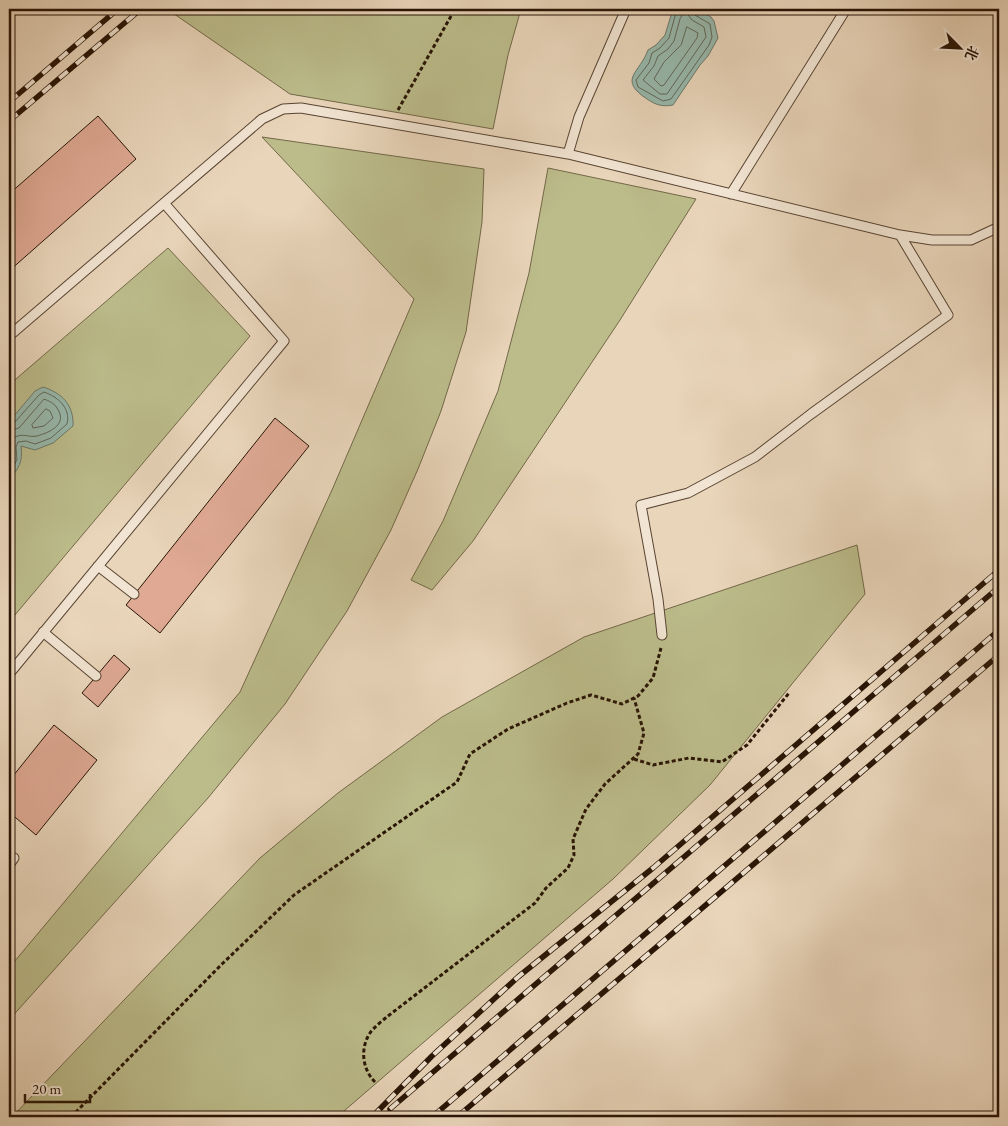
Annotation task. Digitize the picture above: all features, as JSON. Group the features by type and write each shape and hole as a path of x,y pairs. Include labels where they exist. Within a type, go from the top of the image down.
{"lane":[{"path":"568,154 579,118 626,9"},
{"path":"731,194 846,9"},
{"path":"9,336 262,120 283,109 301,108 568,154 900,235 932,240 971,240 999,227"},
{"path":"9,674 284,341 164,203"},
{"path":"662,635 658,599 641,505 688,493 755,457 948,315 900,235"},
{"path":"98,566 134,594"},
{"path":"43,632 96,676"}],"path":[{"path":"390,123 455,9"},
{"path":"71,1117 222,964 294,895 457,782 470,754 508,729 566,703 591,695 622,704 638,696 653,678 660,657 662,635"},
{"path":"633,759 653,765 689,758 722,762 747,745 788,693"},
{"path":"375,1082 364,1066 364,1047 370,1032 534,903 546,888 568,868 574,855 573,839 586,809 605,784 638,754 644,733 634,698"}],"green space":[{"path":"167,9 521,9 508,55 493,129 290,94"},
{"path":"262,137 484,169 482,222 466,332 441,411 418,469 391,530 347,611 285,704 208,798 9,1020 9,968 240,692 332,490 414,299"},
{"path":"548,168 696,199 620,320 473,541 432,590 411,580 443,521 498,391 529,273"},
{"path":"168,248 250,336 9,622 9,385"},
{"path":"857,545 865,594 710,785 613,879 337,1117 12,1117 260,858 338,793 442,717 584,637"}],"water":[{"path":"673,9 697,9 711,17 714,21 718,38 708,56 673,105 662,106 650,101 638,92 633,86 632,81 648,50 656,45 665,35"},
{"path":"43,387 61,396 66,401 73,419 73,426 53,443 35,450 21,446 20,464 9,480 9,422 35,391"}],"building":[{"path":"98,116 136,159 9,271 9,194"},
{"path":"275,418 309,446 160,633 126,605"},
{"path":"114,655 130,669 98,707 82,693"},
{"path":"54,725 97,760 36,835 9,812 9,781"}],"railway":[{"path":"9,102 118,9"},
{"path":"9,121 141,9"},
{"path":"372,1117 432,1056 518,977 653,868 999,570"},
{"path":"390,1109 999,587"},
{"path":"432,1117 999,630"},
{"path":"457,1117 999,655"}]}
